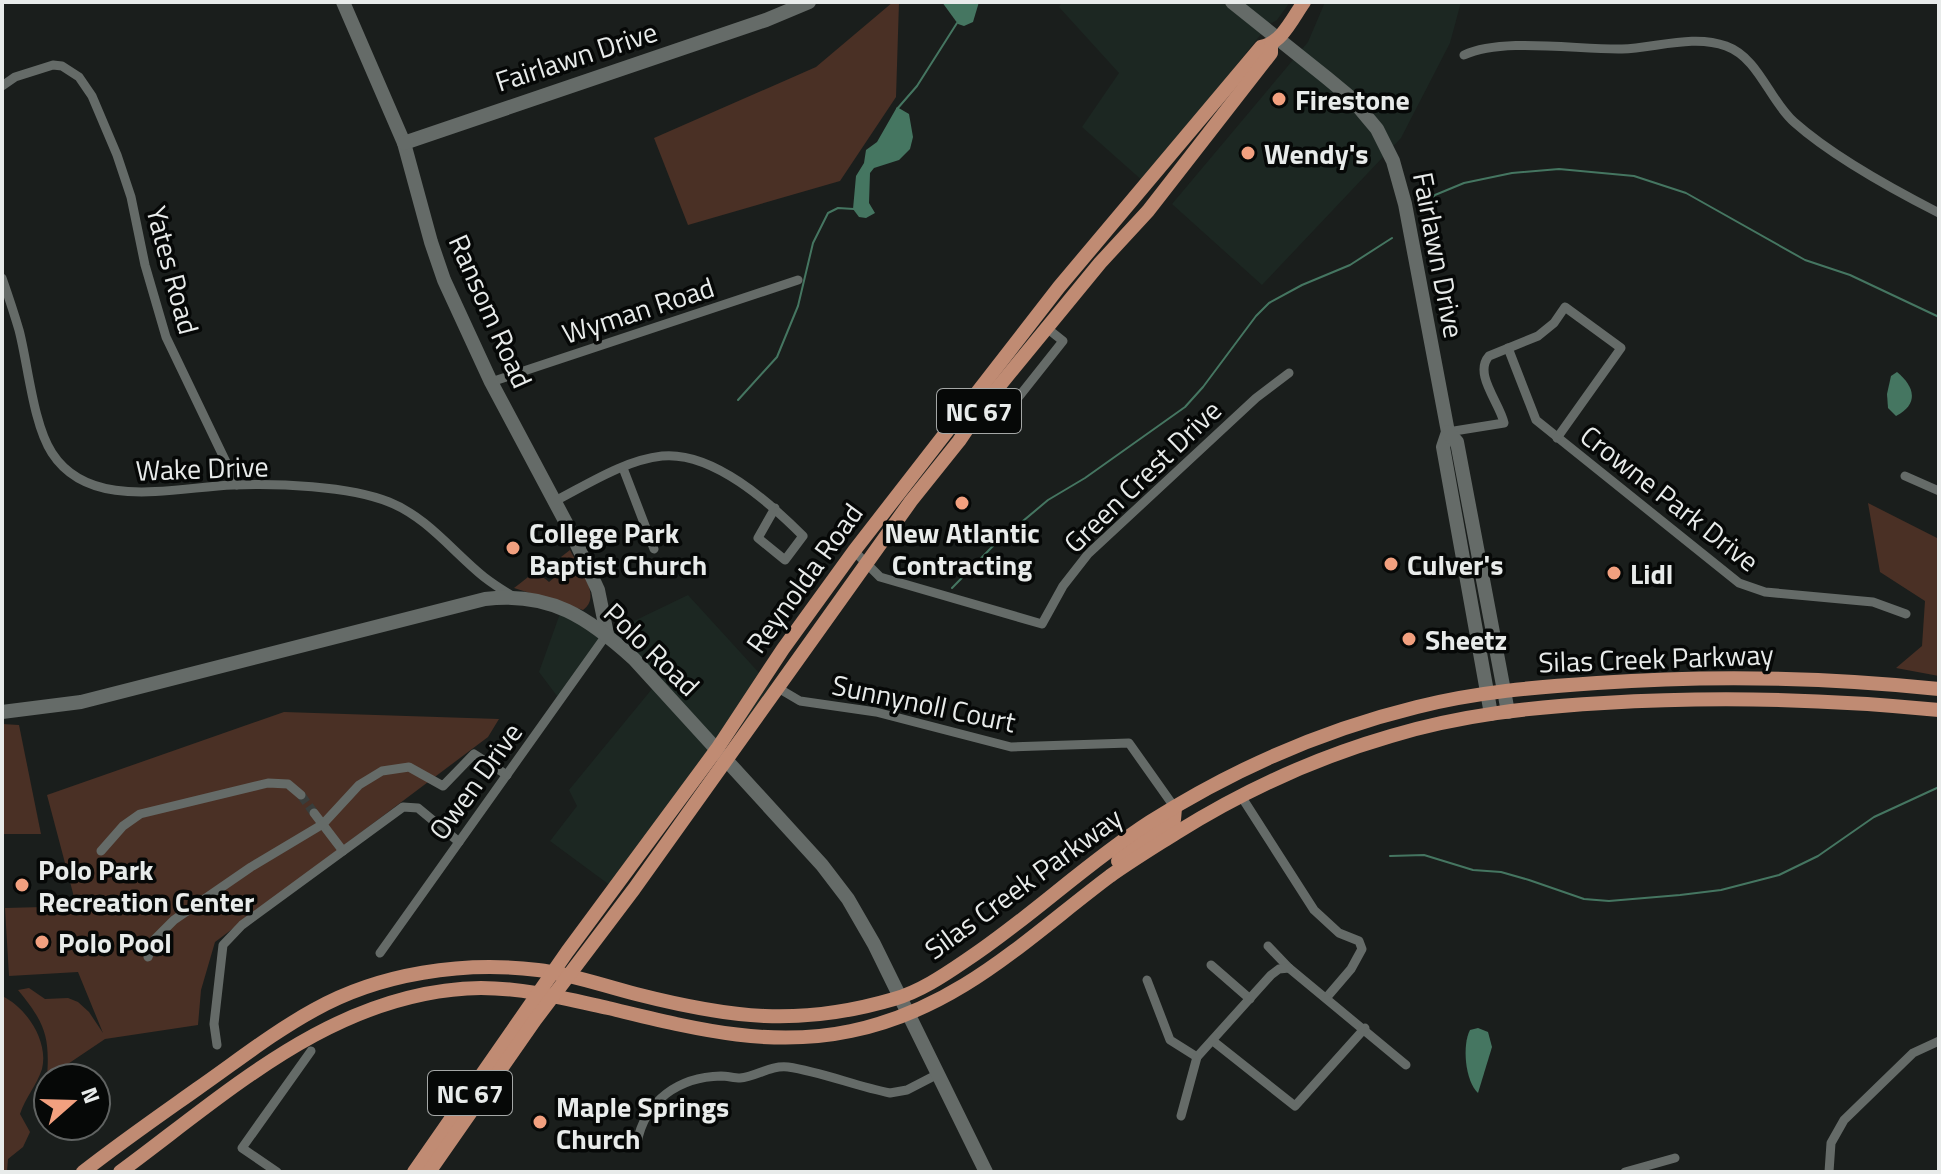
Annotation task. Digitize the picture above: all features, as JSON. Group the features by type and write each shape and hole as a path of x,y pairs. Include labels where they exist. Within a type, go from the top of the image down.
{"main road":[{"name":"Ransom Road","path":"343,2 404,143 444,280 491,382 555,501 598,590 607,634"},
{"name":"Fairlawn Drive","path":"404,143 781,15 809,2"},
{"name":"Fairlawn Drive","path":"1232,2 1275,42 1351,98 1377,129 1393,161 1405,204 1448,432 1443,447 1491,714"},
{"name":"Reynolda Road","path":"429,1172 530,1017 567,952 721,754 778,688 864,564 982,407 1100,263 1148,211 1271,53 1275,42 1304,2"},
{"name":"Reynolda Road","path":"414,1172 530,1017 583,957 634,889 721,754 783,649 854,551 1059,287 1261,47 1275,42"},
{"name":"Fairlawn Drive","path":"1448,432 1457,442 1508,712"},
{"name":"Polo Road","path":"2,712 81,702 485,599 514,597 542,601 580,616 607,634 634,659 827,870 848,899 889,972 986,1172"},
{"name":"Silas Creek Parkway","path":"83,1172 278,1031 318,1007 359,989 402,977 447,969 539,970 683,1006 737,1016 794,1018 847,1011 900,997 947,973 992,943 1114,849 1175,808 1249,768 1324,735 1420,706 1505,690 1723,678 1812,680 1939,689"},
{"path":"1908,707 1910,686"},
{"name":"Silas Creek Parkway","path":"120,1172 195,1114 315,1032 390,1001 428,993 483,988 546,995 729,1035 789,1039 851,1031 907,1013 968,985 1124,867 1241,796 1289,772 1358,746 1458,719 1604,703 1707,699 1762,699 1939,710"},
{"path":"1076,904 1101,875 1174,820 1175,808"}],"street":[{"path":"1464,55 1476,49 1499,47 1625,49 1699,42 1727,46 1753,66 1790,119 1809,135 1939,213"},
{"name":"Yates Road","path":"2,86 15,77 53,65 79,77 92,96 131,197 145,265 166,337 237,485"},
{"name":"Wake Drive","path":"2,278 19,329 36,410 51,452 68,470 93,485 120,493 237,485 304,487 361,494 391,502 418,519 485,578 514,597"},
{"name":"Wyman Road","path":"491,382 798,280"},
{"path":"1448,432 1504,423 1483,368 1489,356 1546,330 1565,307 1621,348 1557,438"},
{"path":"1006,413 1063,341 1048,329"},
{"name":"Crowne Park Drive","path":"1508,348 1533,414 1557,438 1745,587 1765,592 1862,600 1887,605 1906,614"},
{"name":"Green Crest Drive","path":"864,564 880,577 1042,624 1063,586 1088,554 1256,398 1289,373"},
{"path":"555,501 623,468 663,456 684,457 733,479 775,508 803,536 785,560 758,538 775,508"},
{"path":"623,468 654,549"},
{"path":"1905,476 1939,491"},
{"path":"854,551 864,564"},
{"name":"Owen Drive","path":"380,953 607,634"},
{"name":"Sunnynoll Court","path":"778,688 800,701 876,712 1011,747 1129,743 1175,808"},
{"path":"148,957 155,939 174,920 251,867 323,824 359,785 382,771 409,767 443,786 474,754 507,775"},
{"path":"101,851 123,826 140,814 268,783 288,784 301,795"},
{"path":"1241,796 1314,910 1339,933 1359,941 1362,949 1351,969 1327,997"},
{"path":"217,1045 214,1024 223,945 242,925 403,807 418,808 459,842"},
{"path":"314,813 343,851"},
{"path":"1268,946 1289,968 1406,1065"},
{"path":"1211,965 1250,999"},
{"path":"1181,1116 1197,1057 1271,975 1279,969 1289,968"},
{"path":"1147,980 1170,1040 1197,1057"},
{"path":"1213,1041 1295,1106 1365,1028"},
{"path":"1829,1172 1831,1143 1844,1120 1913,1053 1939,1041"},
{"path":"277,1172 242,1148 311,1051"},
{"path":"637,1143 640,1128 650,1108 673,1090 703,1079 718,1076 741,1078 785,1067 890,1093 907,1090 938,1074"},
{"path":"1625,1172 1675,1158"}],"shaded area":[{"path":"893,2 899,2 896,97 840,181 688,225 654,138 816,67"},
{"path":"942,2 979,2 973,22 964,26 958,24"},
{"path":"1062,2 1226,2 1265,29 1144,182 1082,127 1119,73 1059,7"},
{"path":"1241,2 1290,2 1272,23 1265,22"},
{"path":"1325,2 1461,2 1450,43 1401,138 1262,285 1172,204 1308,42"},
{"path":"897,107 909,114 913,137 910,149 899,160 874,168 870,173 869,203 875,213 866,218 859,217 853,209 856,176 864,163 866,150 877,142"},
{"path":"1897,372 1908,384 1912,395 1908,406 1896,416 1888,408 1887,394 1891,376"},
{"path":"1868,503 1939,539 1939,676 1896,668 1922,646 1925,601 1880,572"},
{"path":"570,550 590,590 589,604 583,610 514,588 535,575 549,582 568,566 561,557"},
{"path":"688,595 771,686 758,709 717,749 615,889 550,841 577,806 569,790 656,684 607,635 560,700 539,672 562,608 607,634"},
{"path":"284,712 499,719 488,737 215,942 201,990 198,1025 105,1039 71,1062 48,1062 46,1040 40,1021 18,990 29,988 45,999 68,998 78,1002 103,1033 78,972 9,976 5,908 43,907 43,897 74,897 47,795"},
{"path":"2,724 19,725 41,834 2,834"},
{"path":"2,996 19,1008 34,1026 43,1058 43,1062 32,1062 32,1089 20,1114 30,1132 23,1147 8,1159 7,1172 2,1172"},
{"path":"1478,1028 1488,1032 1492,1047 1478,1093 1470,1080 1466,1053 1470,1030"}],"waterway":[{"path":"897,109 917,86 957,23"},
{"path":"1421,208 1435,195 1464,183 1512,173 1559,169 1634,176 1686,193 1805,260 1850,275 1939,317"},
{"path":"738,400 777,357 798,306 813,243 828,213 838,208 854,209"},
{"path":"952,588 992,547 1048,500 1085,478 1185,407 1269,303 1350,265 1392,238"},
{"path":"1390,856 1424,855 1473,870 1501,872 1584,899 1609,901 1721,890 1779,875 1818,856 1874,817 1939,787"}],"tunnel":[{"path":"301,795 314,813"}],"place":[{"name":"Firestone","path":"1279,99"},
{"name":"Wendy's","path":"1248,153"},
{"name":"New Atlantic Contracting","path":"962,503"},
{"name":"College Park Baptist Church","path":"513,548"},
{"name":"Culver's","path":"1391,564"},
{"name":"Lidl","path":"1614,573"},
{"name":"Sheetz","path":"1409,639"},
{"name":"Polo Park Recreation Center","path":"22,885"},
{"name":"Polo Pool","path":"42,942"},
{"name":"Maple Springs Church","path":"540,1122"}]}
